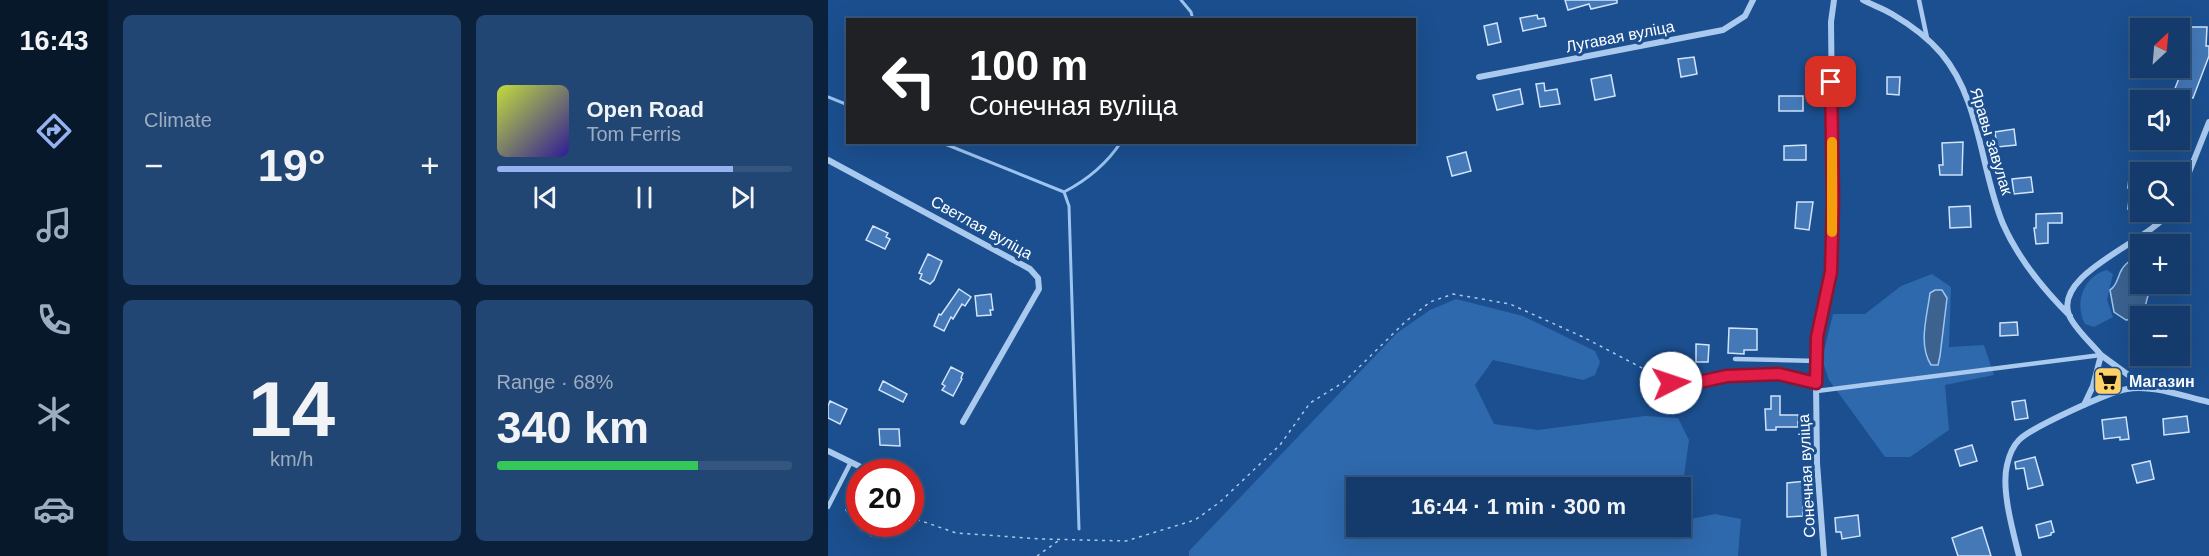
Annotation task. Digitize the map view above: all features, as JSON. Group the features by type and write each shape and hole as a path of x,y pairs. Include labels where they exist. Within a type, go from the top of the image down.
{"street":[{"name":"Лугавая вуліца","path":"1479,77 1723,30 1744,16 1753,0"},
{"name":"Сонечная вуліца","path":"1824,556 1817,463 1816,361 1817,337 1831,272 1833,200 1831,22 1834,0"},
{"name":"Яравы завулак","path":"1863,0 1892,14 1927,38 1942,54 1962,86 2004,225 2033,273 2101,355 2147,388"},
{"path":"2190,170 2209,122"},
{"name":"Светлая вуліца","path":"828,160 1030,269 1038,278 1039,289 963,422"},
{"path":"2070,316 2068,307 2071,293 2086,273 2148,233 2159,222"},
{"path":"2084,405 2094,386 2101,355"},
{"path":"2019,556 2009,513 2006,467 2012,448 2020,439 2084,405 2127,389 2147,388 2209,402"},
{"path":"828,451 846,460"}],"lane":[{"path":"1919,0 1927,38"},
{"path":"1671,383 1704,381 1727,376 1779,374 1816,387 2101,355"},
{"path":"1735,359 1816,361"},
{"path":"828,507 846,470"}],"path":[{"path":"924,522 956,533 1060,540 1126,541 1195,520 1220,502 1280,445 1310,404 1344,382 1405,322 1430,302 1453,294 1510,304 1583,337 1671,383"},
{"path":"1037,556 1060,540"}],"shaded area":[{"path":"2130,260 2130,294 2148,294 2145,306 2130,306 2130,320 2126,320 2114,312 2110,290"},
{"path":"2107,270 2113,274 2107,300 2113,317 2094,327 2085,324 2080,308 2081,300 2092,278"},
{"path":"1932,274 1951,287 1949,347 1984,345 1994,375 1945,385 1949,430 1910,457 1885,457 1829,380 1822,359 1833,314 1865,314 1901,286"},
{"path":"1942,290 1947,298 1938,365 1931,365 1924,339 1930,293"},
{"path":"1456,299 1523,316 1595,351 1600,362 1595,375 1583,380 1493,360 1475,385 1494,424 1538,430 1645,416 1678,418 1689,440 1684,477 1346,477 1346,537 1691,537 1691,519 1715,514 1741,519 1738,556 1189,556 1189,551 1397,333 1430,310"}],"building":[{"path":"1565,0 1617,0 1617,3 1591,9 1589,4 1568,10"},
{"path":"1537,15 1538,19 1544,18 1546,26 1523,31 1520,18"},
{"path":"1497,23 1501,42 1488,45 1484,26"},
{"path":"2190,27 2207,27 2206,46 2209,46 2209,56 2193,98 2190,97 2190,90 2174,90 2179,78 2190,78"},
{"path":"1694,57 1697,74 1681,77 1678,59"},
{"path":"1611,75 1615,96 1595,100 1591,79"},
{"path":"1887,77 1900,77 1899,95 1887,94"},
{"path":"1544,83 1545,91 1557,89 1560,104 1540,107 1536,84"},
{"path":"1520,89 1523,104 1497,110 1493,95"},
{"path":"1779,96 1803,96 1803,111 1779,111"},
{"path":"2014,129 2016,145 1997,147 1995,132"},
{"path":"1963,142 1962,175 1940,175 1939,165 1943,165 1942,143"},
{"path":"1806,145 1806,160 1784,160 1784,146"},
{"path":"1466,152 1471,171 1452,176 1447,157"},
{"path":"2031,177 2033,192 2014,194 2012,179"},
{"path":"1797,202 1813,202 1809,230 1795,228"},
{"path":"1970,206 1971,227 1950,228 1949,207"},
{"path":"2062,213 2062,223 2048,223 2048,243 2036,244 2034,228 2036,228 2036,214"},
{"path":"873,226 888,233 886,237 890,239 885,249 866,240"},
{"path":"928,254 942,261 930,284 920,279 922,274 919,273"},
{"path":"959,289 971,297 965,306 962,304 953,319 951,317 944,331 934,326 939,314 941,315"},
{"path":"991,294 993,310 990,310 991,315 977,316 975,296"},
{"path":"2017,322 2018,335 2000,336 2000,323"},
{"path":"1729,328 1757,329 1757,350 1744,350 1744,354 1728,353"},
{"path":"1696,344 1709,345 1708,362 1696,362"},
{"path":"951,367 963,373 953,396 942,390 945,386 942,384"},
{"path":"883,381 907,394 903,402 879,390"},
{"path":"1771,396 1780,396 1780,415 1798,415 1798,427 1776,427 1776,430 1766,430 1765,409 1771,409"},
{"path":"2025,400 2028,418 2015,420 2012,402"},
{"path":"830,401 847,409 840,424 828,418"},
{"path":"2187,416 2189,432 2164,435 2163,419"},
{"path":"2126,417 2129,439 2120,440 2120,437 2104,439 2102,420"},
{"path":"879,429 899,429 900,446 880,445"},
{"path":"1972,445 1977,461 1960,466 1955,450"},
{"path":"2035,457 2043,485 2028,489 2024,468 2016,469 2015,462"},
{"path":"2150,461 2154,479 2137,483 2132,465"},
{"path":"1806,481 1806,506 1803,506 1803,516 1787,517 1787,483"},
{"path":"1858,515 1860,536 1842,539 1841,532 1836,532 1835,518"},
{"path":"2051,521 2054,532 2039,538 2036,525"},
{"path":"1982,527 1991,556 1958,556 1952,538"}],"waterway":[{"path":"1181,0 1191,12 1192,18"},
{"path":"828,97 846,104"},
{"path":"945,144 1064,192 1096,171 1120,144"},
{"path":"1064,192 1069,206 1079,529"}],"slow traffic":[{"path":"1832,142 1832,232"}],"place":[{"name":"Магазин","path":"2108,381"}],"route":[{"path":"1671,383 1704,381 1727,376 1779,374 1816,383 1817,337 1831,272 1833,200 1831,82"}]}
